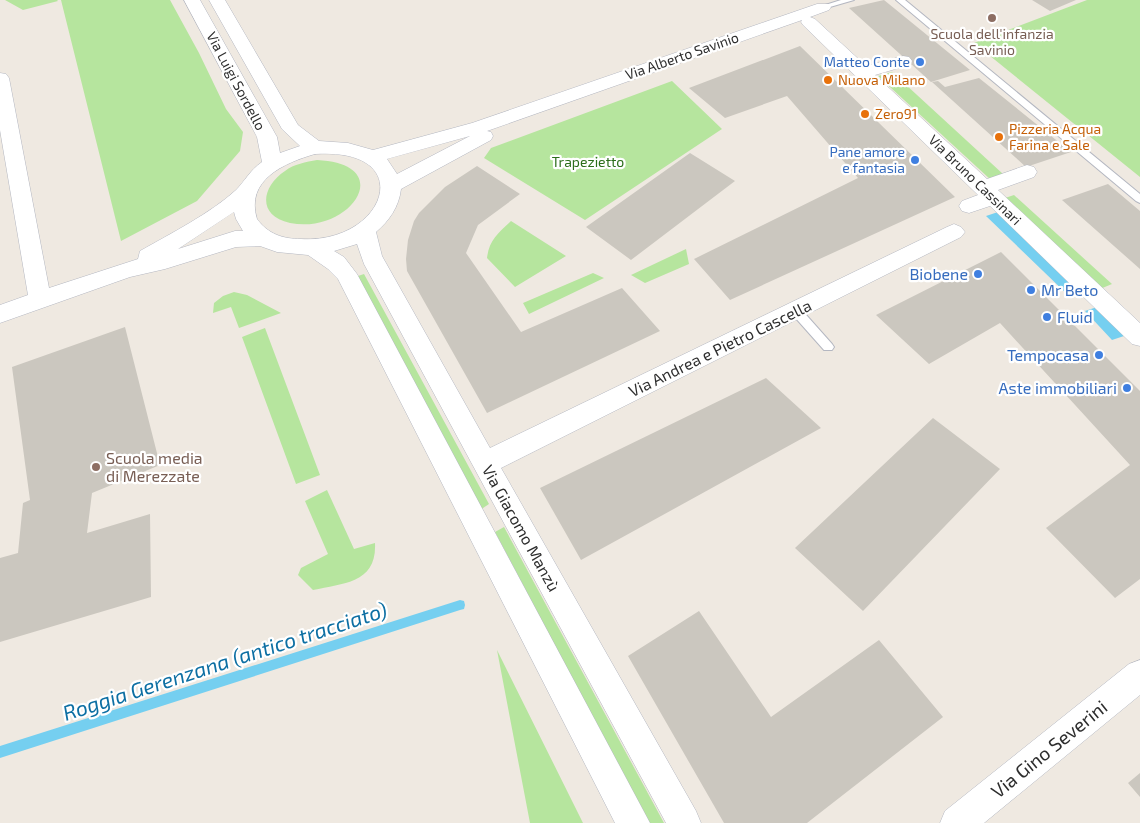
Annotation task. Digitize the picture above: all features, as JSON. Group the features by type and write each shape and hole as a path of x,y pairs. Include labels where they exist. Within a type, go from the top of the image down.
{"street":[{"name":"Via Luigi Sordello","path":"192,0 267,137 272,164"},
{"name":"Via Luigi Sordello","path":"217,0 291,129 315,148"},
{"name":"Via Alberto Savinio","path":"371,157 479,127 826,3"},
{"name":"Via Bruno Cassinari","path":"811,32 863,73 1140,337"},
{"path":"863,73 903,61"},
{"path":"0,78 4,127 40,300"},
{"name":"Via Alberto Savinio","path":"391,186 541,105"},
{"path":"0,314 126,270 165,262 235,239 263,238 285,246 311,248 330,244 365,230 386,209 391,186 386,169 371,157 357,151 340,148 315,148 292,154 272,164 252,182 246,193 244,213 247,222 263,238"},
{"path":"969,206 988,192 1027,172"},
{"path":"126,270 200,226 246,193"},
{"name":"Via Giacomo Manzù","path":"365,230 371,256 684,823"},
{"name":"Via Andrea e Pietro Cascella","path":"485,463 954,232"},
{"path":"311,248 336,263 346,274 634,823"},
{"name":"Via Gino Severini","path":"957,823 1140,675"}],"lane":[{"path":"826,3 850,0"},
{"path":"900,0 1140,199"},
{"path":"796,311 828,347"}],"green space":[{"path":"5,0 57,0 58,1 23,10"},
{"path":"61,0 170,0 199,53 226,109 243,132 240,151 197,201 121,241"},
{"path":"1087,0 1140,0 1140,177 974,43"},
{"path":"892,72 1003,174 991,180 878,76"},
{"name":"Trapezietto","path":"672,81 722,129 585,220 484,158 491,148"},
{"path":"317,160 342,164 356,173 360,185 357,198 347,209 331,219 312,224 290,223 272,214 266,200 271,185 285,171 292,167"},
{"path":"1014,195 1112,284 1100,289 1002,199"},
{"path":"511,221 566,256 515,287 487,258 492,242 498,233"},
{"path":"686,249 689,264 645,283 631,275"},
{"path":"593,273 604,278 529,314 523,303"},
{"path":"364,274 489,504 480,510 358,276"},
{"path":"234,292 247,295 281,313 239,328 231,307 213,313 214,303 223,296"},
{"path":"265,328 320,475 296,484 242,337"},
{"path":"327,490 354,549 375,543 374,556 371,566 356,579 347,583 313,590 298,575 301,568 328,554 305,501"},
{"path":"504,527 664,823 649,823 495,532"},
{"path":"497,650 583,823 530,823"}],"water":[{"path":"998,212 1083,293 1071,298 986,216"},
{"path":"1097,307 1124,336 1112,340 1085,311"}],"building":[{"path":"884,0 970,70 931,82 849,8"},
{"path":"1032,0 1076,0 1050,11"},
{"path":"800,46 955,197 730,300 694,259 858,178 787,96 725,118 689,88"},
{"path":"979,78 1071,152 1026,167 932,82 938,81 945,87"},
{"path":"690,153 735,181 631,260 586,227"},
{"path":"477,166 520,194 478,225 466,253 521,332 622,288 660,331 487,413 407,271 406,259 408,240 414,221 419,213 445,187"},
{"path":"1108,184 1140,211 1140,269 1062,200"},
{"path":"1001,252 1140,391 1140,579 1115,598 1046,528 1130,465 1000,323 929,364 876,315"},
{"path":"125,327 160,465 92,493 87,533 150,514 151,597 0,642 0,558 18,553 23,503 30,500 12,367"},
{"path":"766,378 821,428 581,560 540,488"},
{"path":"933,418 1000,469 863,611 795,548"},
{"path":"699,611 771,717 879,640 943,717 807,823 724,823 628,656"},
{"path":"1140,773 1140,797 1128,783"}],"waterway":[{"name":"Roggia Gerenzana (antico tracciato)","path":"0,752 460,605"}],"place":[{"name":"Scuola dell'infanzia Savinio","path":"992,18"},
{"name":"Matteo Conte","path":"920,62"},
{"name":"Nuova Milano","path":"828,80"},
{"name":"Zero91","path":"865,114"},
{"name":"Pizzeria Acqua Farina e Sale","path":"999,137"},
{"name":"Pane amore e fantasia","path":"915,160"},
{"name":"Biobene","path":"978,274"},
{"name":"Mr Beto","path":"1031,290"},
{"name":"Fluid","path":"1047,317"},
{"name":"Tempocasa","path":"1099,355"},
{"name":"Aste immobiliari","path":"1127,388"},
{"name":"Scuola media di Merezzate","path":"96,467"}]}
